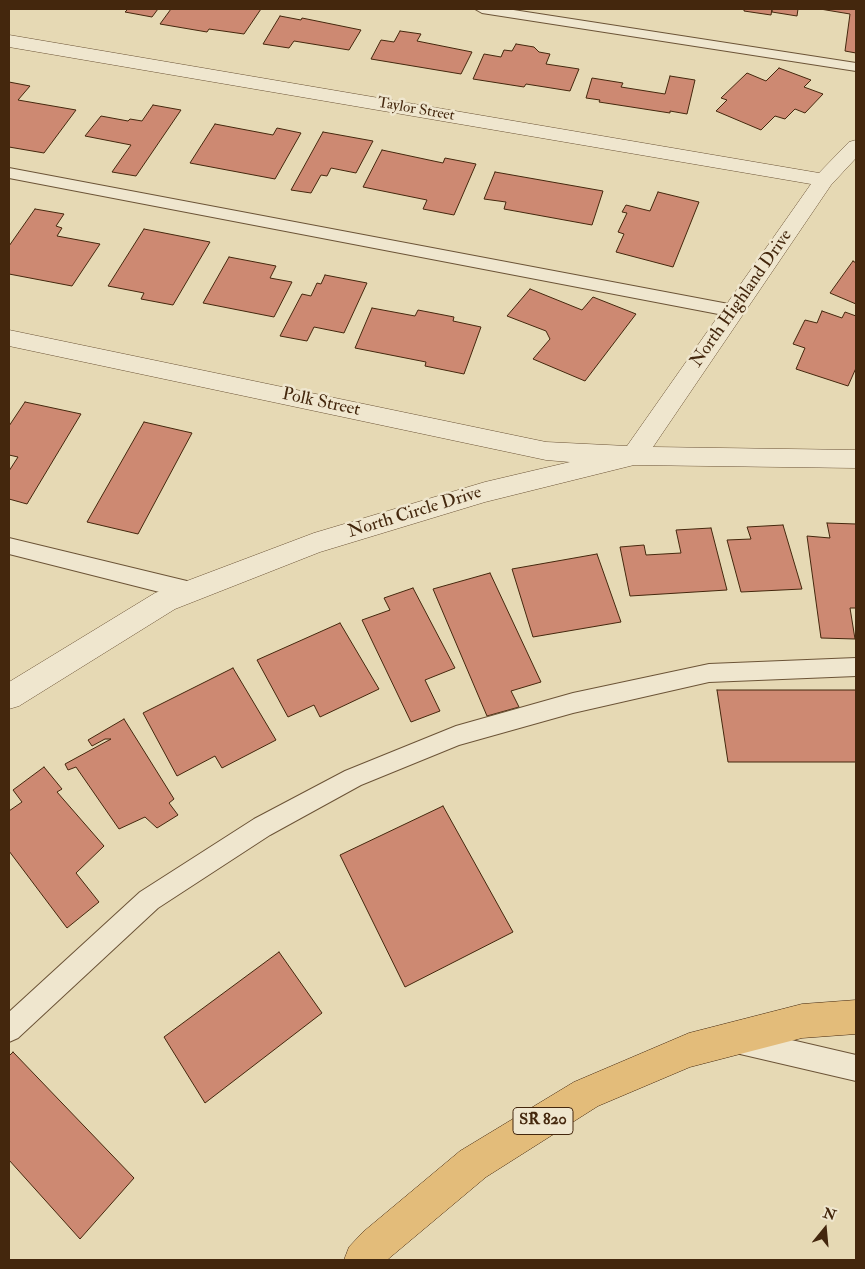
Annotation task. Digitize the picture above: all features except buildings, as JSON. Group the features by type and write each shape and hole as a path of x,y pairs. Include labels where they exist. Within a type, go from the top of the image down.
{"highway":[{"name":"SR 820","path":"362,1260 376,1245 473,1164 586,1094 689,1050 802,1021 856,1017"}],"street":[{"name":"Taylor Street","path":"9,41 824,180"},
{"name":"North Highland Drive","path":"634,456 824,180 856,146"},
{"name":"Polk Street","path":"9,338 546,451 634,456"},
{"name":"North Circle Drive","path":"9,697 165,601 314,543 485,492 634,456 856,459"}],"lane":[{"path":"482,9 856,67"},
{"path":"9,173 734,311"},
{"path":"9,546 191,591"},
{"path":"9,1028 149,900 262,827 353,778 456,736 573,703 708,673 856,667"},
{"path":"734,1039 856,1068"}]}
